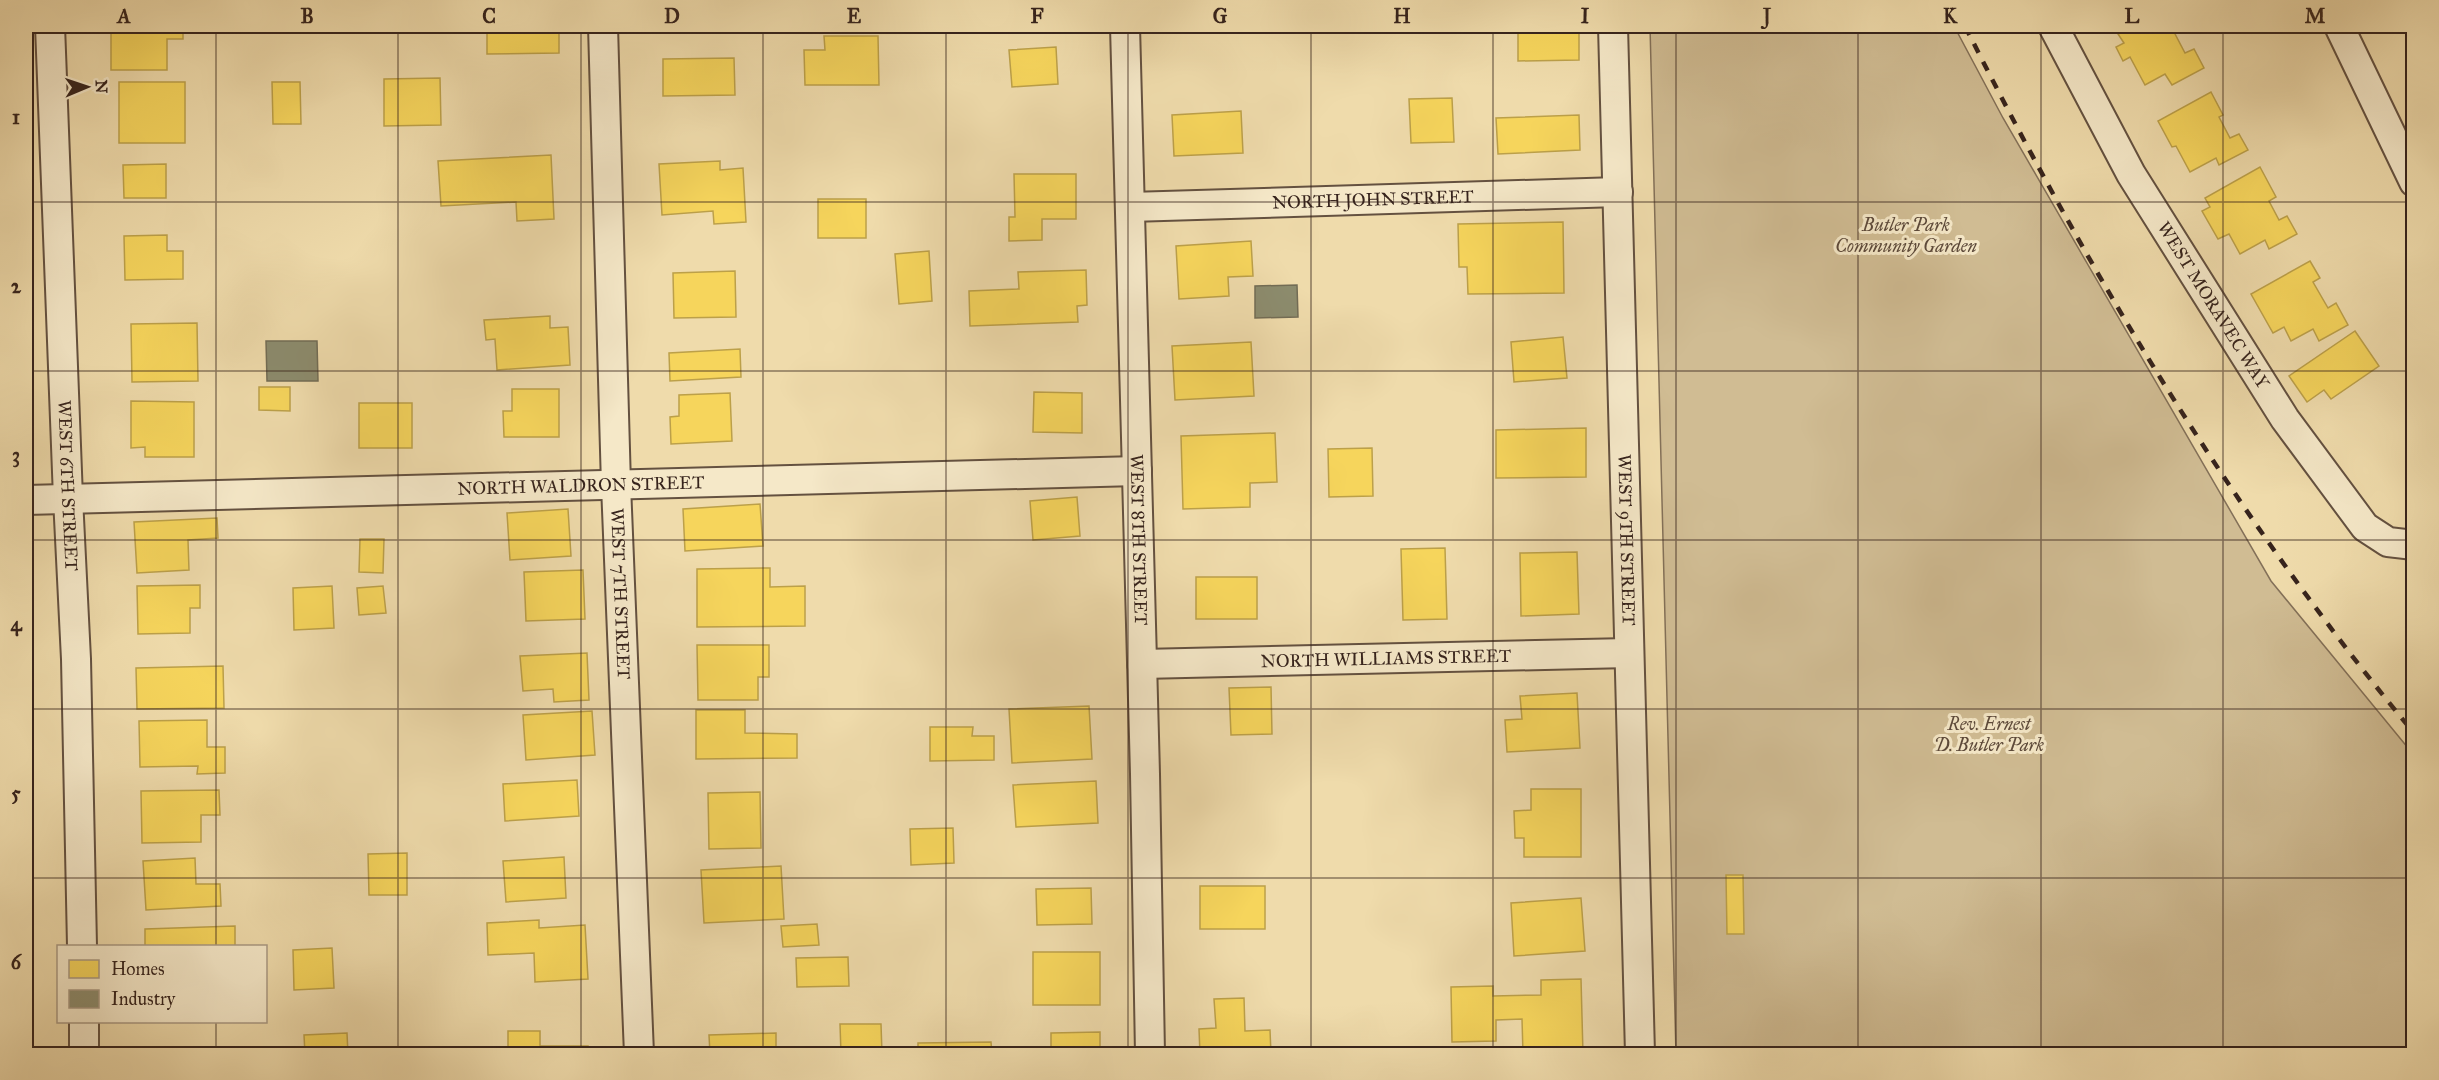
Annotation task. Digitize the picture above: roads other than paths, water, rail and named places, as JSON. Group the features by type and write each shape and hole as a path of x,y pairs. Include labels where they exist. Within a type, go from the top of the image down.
{"street":[{"name":"WEST 6TH STREET","path":"50,26 76,659 82,945"},
{"name":"WEST 7TH STREET","path":"603,26 616,485 639,1054"},
{"name":"WEST 8TH STREET","path":"1125,26 1150,1054"},
{"name":"WEST 9TH STREET","path":"1613,26 1640,1054"},
{"name":"WEST MORAVEC WAY","path":"2053,26 2131,174 2285,419 2365,527 2388,542 2414,545"},
{"path":"2339,26 2414,182"},
{"name":"NORTH JOHN STREET","path":"1130,207 1617,192"},
{"name":"NORTH WALDRON STREET","path":"26,500 1137,471"},
{"name":"NORTH WILLIAMS STREET","path":"1142,664 1629,653"},
{"path":"84,1023 84,1054"}],"railway":[{"path":"1965,26 2063,211 2169,392 2286,567 2348,651 2414,733"}],"park label":[{"name":"Butler Park Community Garden","path":"1906,235"},
{"name":"Rev. Ernest D. Butler Park","path":"1989,734"}]}
